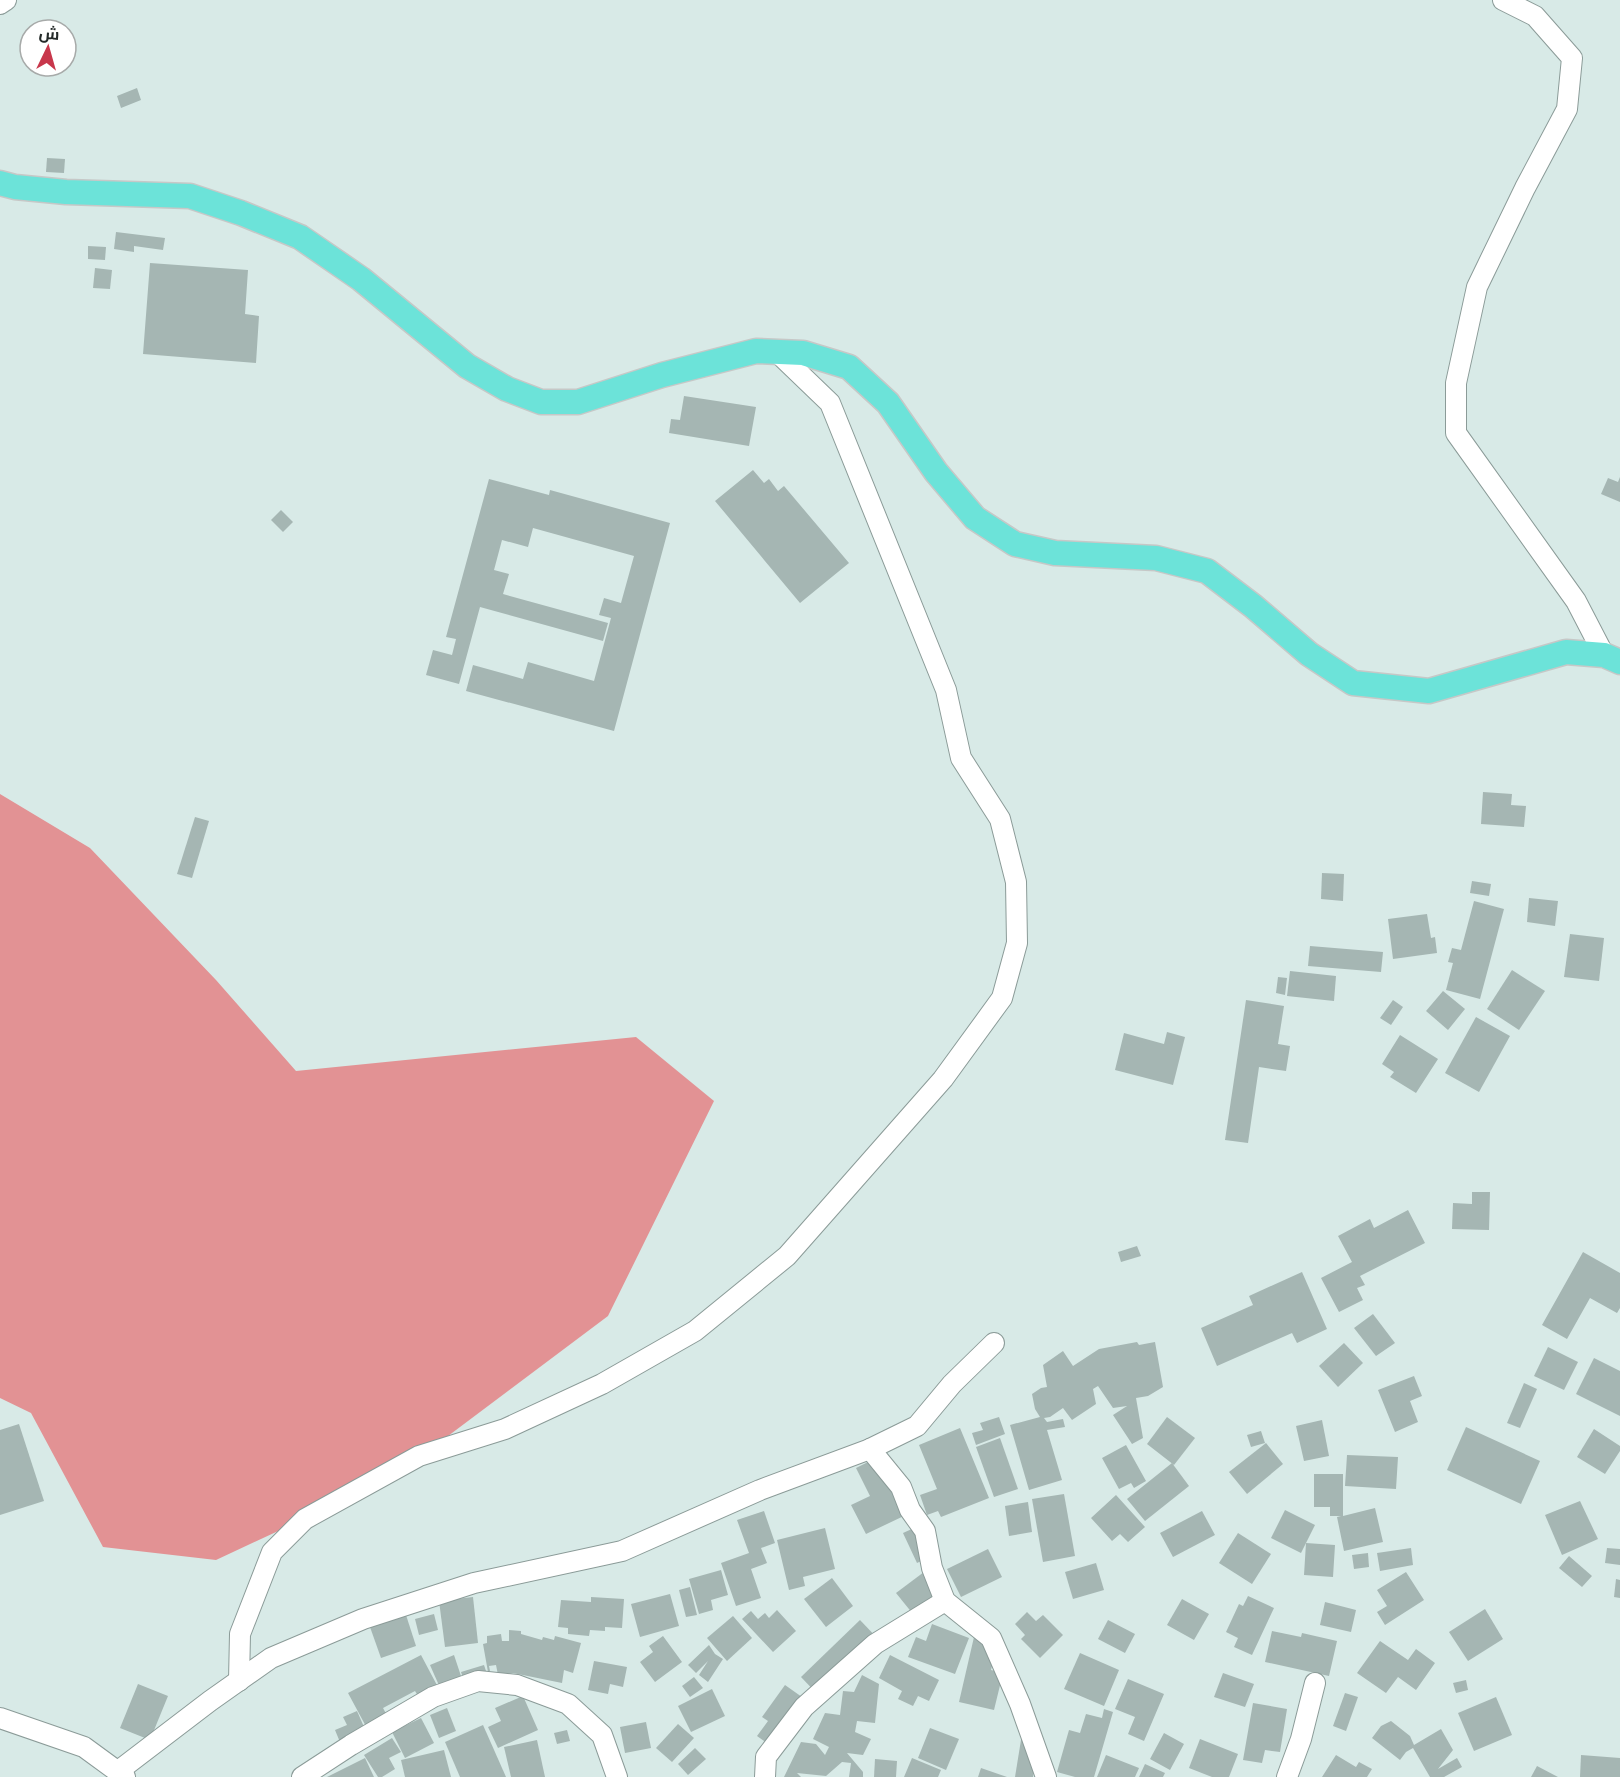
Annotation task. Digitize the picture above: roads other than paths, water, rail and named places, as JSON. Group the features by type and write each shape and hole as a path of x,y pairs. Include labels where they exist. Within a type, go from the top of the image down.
{"main road":[{"path":"0,183 15,187 66,192 190,196 241,213 300,237 361,279 467,366 507,389 540,402 578,402 662,375 756,351 803,353 849,367 888,403 936,472 975,518 1015,544 1055,553 1156,558 1207,571 1253,606 1309,654 1353,683 1429,691 1566,652 1612,659"}],"street":[{"path":"0,4 6,0"},
{"path":"1503,0 1535,16 1572,58 1567,109 1525,188 1477,287 1456,382 1456,433 1576,601 1612,659"},
{"path":"239,1681 240,1635 272,1552 305,1519 419,1455 505,1429 602,1384 695,1331 787,1256 943,1079 1002,998 1017,943 1016,882 1000,819 961,758 946,690 831,403 777,352"},
{"path":"0,1718 84,1747 121,1774 271,1658 363,1619 474,1583 622,1551 760,1490 870,1449 917,1426 952,1384 994,1343"},
{"path":"870,1449 901,1487 910,1510 925,1531 932,1568 945,1601 991,1638 1020,1704 1046,1777"},
{"path":"765,1777 766,1756 804,1707 875,1644 945,1601"},
{"path":"302,1777 433,1697 478,1681 518,1685 568,1704 602,1736 617,1777"},
{"path":"1287,1777 1301,1739 1315,1683"}]}
